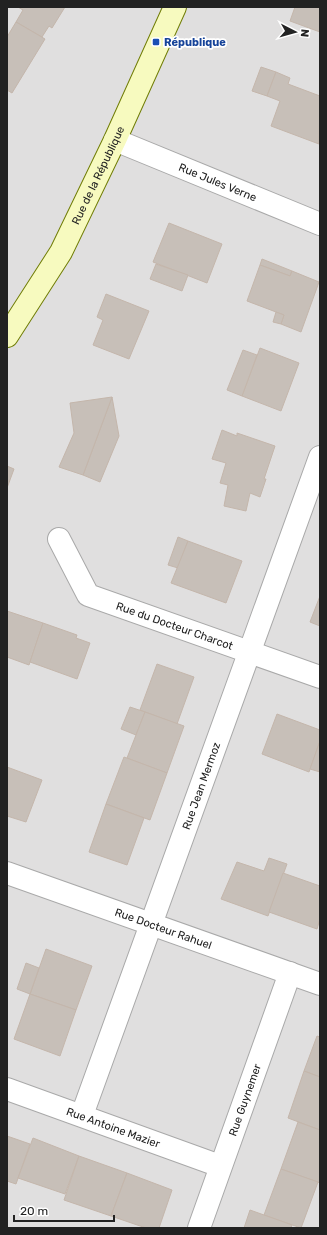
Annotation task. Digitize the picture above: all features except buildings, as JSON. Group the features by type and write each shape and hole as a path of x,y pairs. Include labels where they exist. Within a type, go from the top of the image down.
{"main road":[{"name":"Rue de la République","path":"7,336 61,252 115,140 174,7"}],"street":[{"name":"Rue Jules Verne","path":"115,140 320,224"},
{"name":"Rue Jean Mermoz","path":"82,1115 320,457"},
{"name":"Rue du Docteur Charcot","path":"60,539 88,595 320,677"},
{"name":"Rue Docteur Rahuel","path":"7,873 320,984"},
{"name":"Rue Guynemer","path":"199,1228 290,973"},
{"name":"Rue Antoine Mazier","path":"7,1089 220,1166"}],"shaded area":[{"path":"7,7 320,7 320,1228 7,1228"}],"place":[{"name":"République","path":"156,42"}]}
